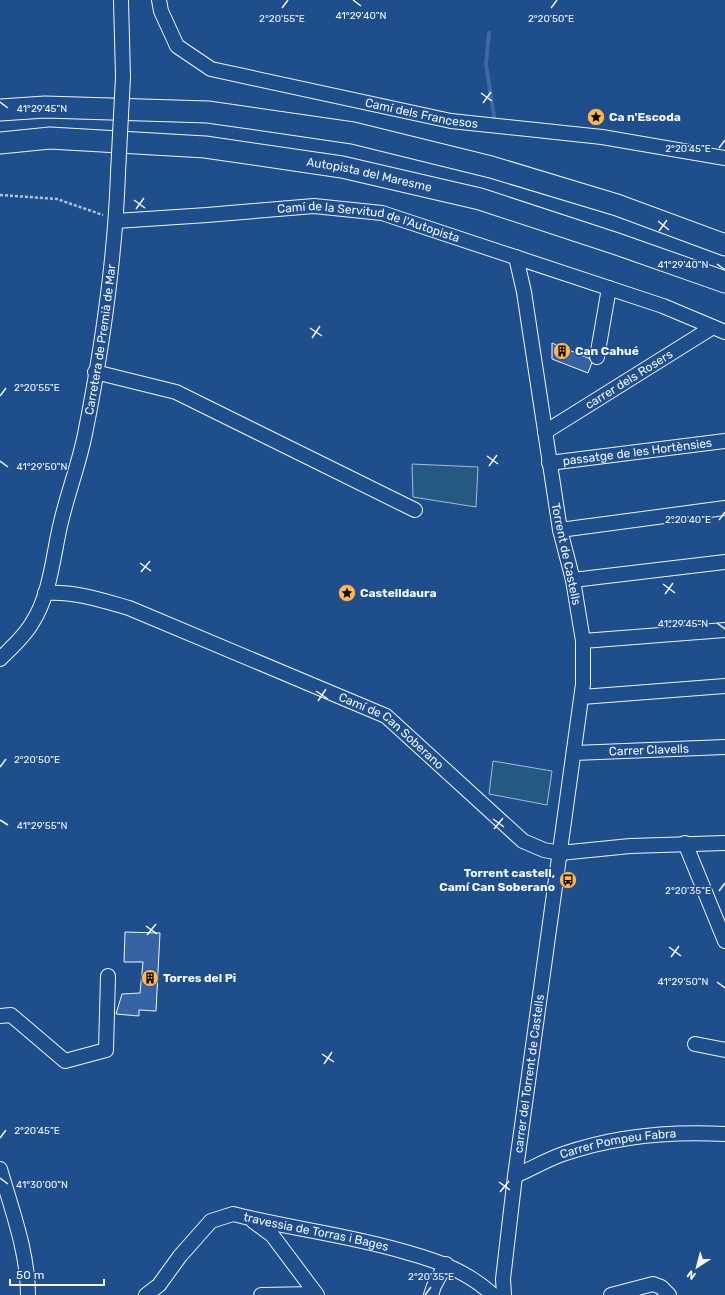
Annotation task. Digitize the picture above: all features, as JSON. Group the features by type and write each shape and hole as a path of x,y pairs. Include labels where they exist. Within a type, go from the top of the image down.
{"highway":[{"path":"0,110 45,107 208,112 353,133 491,167 617,205 725,245"},
{"name":"Autopista del Maresme","path":"0,143 50,138 205,147 342,167 480,198 725,282"}],"street":[{"name":"Carretera de Premià de Mar","path":"0,659 33,623 45,593 61,522 84,435 95,372 116,220 123,77 121,0"},
{"name":"Camí dels Francesos","path":"159,0 161,11 177,46 211,70 451,121 602,137 725,158"},
{"name":"Camí de la Servitud de l'Autopista","path":"116,220 207,215 314,206 382,213 663,306 719,330"},
{"name":"Torrent de Castells","path":"516,257 524,292 560,530 573,580 583,641 582,697 560,853"},
{"path":"597,357 609,288"},
{"name":"carrer dels Rosers","path":"544,432 719,330"},
{"path":"95,372 176,392 415,510"},
{"name":"passatge de les Hortènsies","path":"549,463 725,441"},
{"path":"560,530 725,508"},
{"path":"573,580 725,562"},
{"name":"Camí de Can Soberano","path":"45,593 60,592 93,598 129,608 386,716 523,841 544,850 560,853 630,846 685,843 725,843"},
{"path":"583,641 725,630"},
{"path":"582,697 725,686"},
{"name":"Carrer Clavells","path":"574,753 725,747"},
{"path":"685,843 725,942"},
{"name":"carrer del Torrent de Castells","path":"504,1295 503,1278 515,1176 560,853"},
{"path":"0,1016 11,1015 65,1061 106,1050 108,976"},
{"path":"695,1044 725,1050"},
{"name":"Carrer Pompeu Fabra","path":"515,1176 562,1154 625,1137 689,1132 725,1134"},
{"path":"0,1169 20,1238 28,1282 28,1295"},
{"name":"travessia de Torras i Bages","path":"146,1295 159,1285 180,1256 211,1221 233,1214 375,1242 446,1264 465,1274 493,1295"},
{"path":"250,1218 272,1235 316,1295"},
{"path":"431,1295 434,1286 446,1264"},
{"path":"611,1295 653,1284 661,1287 669,1295"},
{"path":"261,1295 316,1295"}],"path":[{"path":"0,195 57,199 84,207 116,220"}],"shaded area":[{"path":"412,464 478,467 476,507 413,497"},
{"path":"493,761 552,771 547,805 489,794"}],"building":[{"name":"Can Cahué","path":"552,343 593,360 588,373 552,359"},
{"name":"Torres del Pi","path":"125,932 160,933 156,1011 139,1010 139,1016 116,1014 122,994 140,993 143,962 124,962"}],"waterway":[{"name":"Torrent de Castells","path":"489,33 486,64 495,123"}],"place":[{"name":"Ca n'Escoda","path":"596,117"},
{"name":"Can Cahué","path":"562,351"},
{"name":"Castelldaura","path":"347,593"},
{"name":"Torrent castell, Camí Can Soberano","path":"568,880"},
{"name":"Torres del Pi","path":"150,978"}]}
